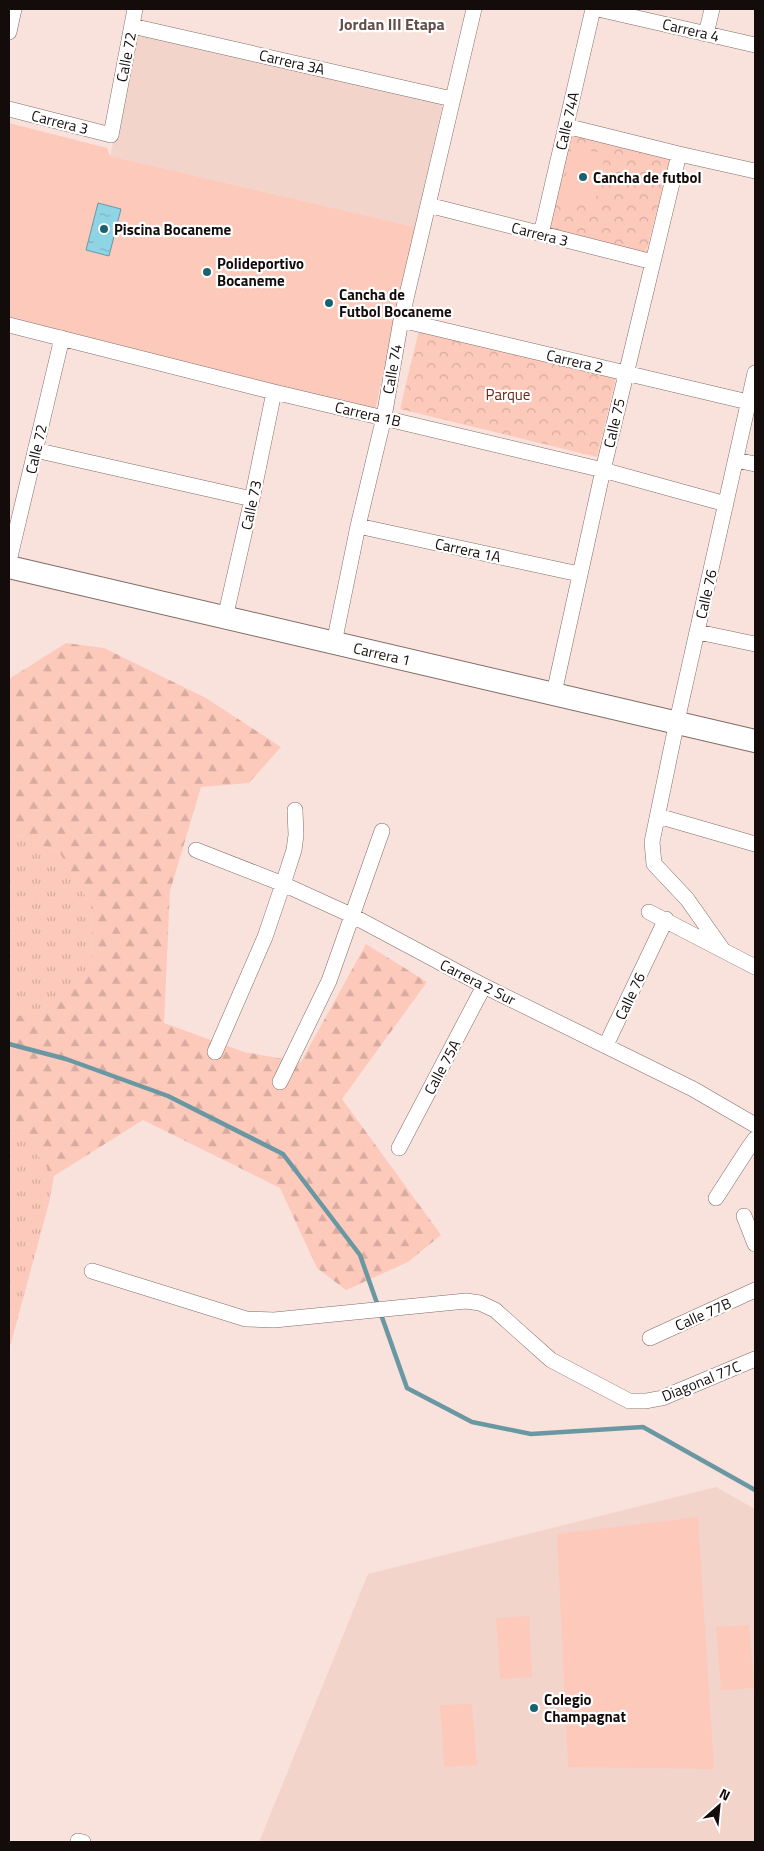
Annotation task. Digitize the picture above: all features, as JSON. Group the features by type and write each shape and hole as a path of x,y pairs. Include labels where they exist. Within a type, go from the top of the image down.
{"street":[{"path":"9,32 14,9"},
{"name":"Calle 72","path":"111,135 135,9"},
{"name":"Calle 74","path":"334,643 358,526 384,417 401,320 474,9"},
{"name":"Calle 74A","path":"541,234 593,9"},
{"name":"Carrera 4","path":"598,9 755,45"},
{"path":"706,34 712,9"},
{"name":"Carrera 3A","path":"132,26 452,99"},
{"name":"Carrera 3","path":"9,109 111,135"},
{"path":"566,126 755,171"},
{"name":"Calle 75","path":"554,693 579,574 678,154"},
{"name":"Carrera 3","path":"428,205 653,262"},
{"name":"Carrera 2","path":"401,320 748,402"},
{"name":"Carrera 1B","path":"9,325 274,392 603,470 726,504"},
{"name":"Calle 72","path":"9,561 62,338"},
{"name":"Calle 76","path":"723,950 686,899 654,864 652,842 677,721 755,373"},
{"name":"Calle 73","path":"225,618 274,392"},
{"path":"35,450 252,500"},
{"path":"736,460 755,464"},
{"name":"Carrera 1A","path":"358,526 579,574"},
{"name":"Carrera 1","path":"9,567 677,721 755,741"},
{"path":"698,632 755,644"},
{"path":"214,1052 265,937 283,884 294,850 296,835 295,810"},
{"path":"658,816 755,844"},
{"path":"280,1082 329,981 382,831"},
{"name":"Carrera 2 Sur","path":"196,850 283,884 351,915 484,986 606,1045 657,1073 693,1089 755,1125"},
{"path":"649,912 755,966"},
{"name":"Calle 76","path":"606,1045 666,919"},
{"name":"Calle 75A","path":"399,1148 484,986"},
{"path":"716,1198 755,1140"},
{"path":"744,1216 755,1244"},
{"name":"Diagonal 77C","path":"92,1271 246,1319 274,1320 466,1301 480,1304 495,1310 551,1360 629,1401 646,1401 662,1398 755,1359"},
{"name":"Calle 77B","path":"650,1338 755,1290"}],"shaded area":[{"path":"138,33 443,103 415,227 110,156"},
{"name":"Colegio Champagnat","path":"716,1487 755,1509 755,1842 259,1842 368,1574"}],"green space":[{"name":"Polideportivo Bocaneme","path":"9,123 107,148 110,156 415,227 375,411 9,317"},
{"path":"570,134 670,159 645,257 545,232"},
{"name":"Cancha de futbol","path":"572,147 605,154 594,207 561,200"},
{"name":"Parque","path":"419,330 616,378 597,457 400,409"},
{"path":"66,643 104,648 206,698 281,747 249,783 201,787 170,891 164,1023 244,1052 301,1062 366,944 427,982 342,1099 441,1235 408,1262 346,1290 317,1268 280,1188 143,1120 54,1176 9,1119 9,1011 35,1022 93,967 91,905 60,853 9,831 9,679"},
{"path":"9,831 60,853 91,905 93,967 49,1203 9,1350"},
{"path":"698,1517 714,1769 568,1767 557,1534"},
{"path":"529,1616 532,1677 500,1679 496,1618"},
{"path":"749,1625 754,1688 721,1690 716,1627"},
{"path":"472,1704 477,1765 444,1767 440,1705"}],"water":[{"name":"Piscina Bocaneme","path":"98,203 121,209 109,256 86,250"}],"waterway":[{"path":"9,1044 66,1059 168,1096 283,1154 360,1255 407,1388 472,1422 531,1434 643,1427 755,1490"}],"place":[{"name":"Cancha de futbol","path":"583,177"},
{"name":"Piscina Bocaneme","path":"104,229"},
{"name":"Polideportivo Bocaneme","path":"207,272"},
{"name":"Cancha de Futbol Bocaneme","path":"329,303"},
{"name":"Colegio Champagnat","path":"534,1708"}],"district":[{"name":"Jordan III Etapa","path":"392,24"}]}
